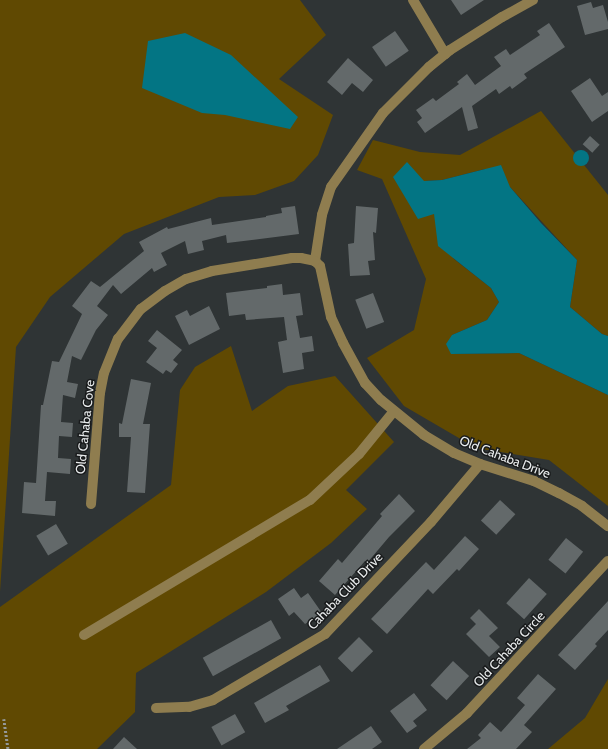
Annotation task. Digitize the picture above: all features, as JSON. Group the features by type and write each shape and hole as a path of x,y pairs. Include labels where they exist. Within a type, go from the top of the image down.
{"street":[{"path":"413,0 445,54"},
{"name":"Old Cahaba Drive","path":"533,0 502,17 445,54 402,92 383,113 331,187 322,216 316,261 320,266 331,317 352,362 365,382 394,411 424,435 454,453 480,464 534,481 553,490 582,506 608,526"},
{"name":"Old Cahaba Cove","path":"91,504 100,393 104,373 118,339 141,309 165,290 186,279 212,271 292,258 302,258 316,261"},
{"path":"84,635 310,500 360,454 394,411"},
{"name":"Cahaba Club Drive","path":"156,708 188,707 213,700 325,634 431,522 480,464"},
{"name":"Old Cahaba Circle","path":"424,749 467,713 608,561"}],"path":[{"path":"4,720 8,749"}],"shaded area":[{"path":"0,0 300,0 326,35 279,79 333,115 318,155 294,181 255,195 219,197 124,234 50,297 16,347 0,592"},
{"path":"541,111 608,195 608,336 602,334 570,307 577,260 510,187 485,169 442,180 424,181 434,214 454,259 491,288 499,302 487,320 452,335 451,354 519,353 608,395 608,506 549,460 476,448 404,406 367,358 414,330 426,279 382,179 357,170 373,140 420,152 460,155"},
{"path":"231,346 252,411 288,386 335,376 394,442 346,490 367,509 331,543 266,592 136,673 135,712 97,749 0,749 0,607 171,485 180,390 195,367"},
{"path":"608,679 608,749 548,749 585,718"}],"water":[{"path":"185,33 231,55 298,117 290,129 225,115 202,113 142,88 148,41"},
{"path":"578,150 584,150 589,155 587,164 584,166 578,166 573,161 573,155"},
{"path":"407,162 424,181 442,180 501,165 510,187 541,223 577,260 570,307 602,334 608,336 608,395 519,353 451,354 446,344 452,335 487,320 499,302 491,288 438,246 434,214 418,219 393,177"}],"building":[{"path":"451,0 484,0 461,15"},
{"path":"591,2 593,8 603,5 608,22 608,29 585,35 577,6"},
{"path":"549,23 565,47 524,74 527,78 512,89 510,86 499,94 496,89 472,106 478,128 468,131 462,107 425,133 417,122 422,118 416,110 433,98 436,101 459,84 457,82 467,74 475,85 501,66 494,57 506,49 510,55 540,35 537,31"},
{"path":"395,31 409,51 386,67 372,47"},
{"path":"348,58 373,80 363,92 352,83 342,95 327,82"},
{"path":"590,78 602,96 608,92 608,111 592,122 571,91"},
{"path":"590,136 600,145 592,153 583,144"},
{"path":"295,206 299,234 227,243 226,235 202,241 204,250 188,254 185,241 161,253 167,265 154,272 152,268 121,294 113,285 97,306 108,315 96,330 81,360 72,356 67,382 78,384 75,398 63,395 61,422 73,423 72,437 59,436 58,458 71,459 70,474 47,472 45,501 56,501 55,516 22,513 24,482 36,483 41,405 43,405 52,361 59,362 82,314 72,306 91,281 100,287 144,251 139,242 167,227 168,229 211,218 212,225 266,217 282,213 281,208"},
{"path":"356,206 378,208 376,233 373,232 375,260 368,261 370,275 350,276 348,244 354,243"},
{"path":"282,284 283,295 300,293 303,315 296,316 300,338 312,336 314,351 302,353 304,369 283,373 278,342 287,340 284,317 246,320 245,314 229,316 226,293 267,288 267,286"},
{"path":"373,293 384,322 366,329 355,300"},
{"path":"209,306 220,329 189,345 175,316 187,310 190,316"},
{"path":"157,330 182,350 173,360 178,364 171,373 166,370 163,374 146,362 157,348 148,341"},
{"path":"131,379 151,383 143,424 150,424 145,493 127,492 131,437 119,437 119,423 122,424"},
{"path":"399,494 415,511 389,537 367,563 365,561 335,595 319,581 338,559 342,563 382,516 380,514"},
{"path":"500,500 515,514 496,535 481,520"},
{"path":"56,524 68,544 48,556 36,536"},
{"path":"465,536 479,549 459,571 457,569 433,594 428,589 387,634 371,619 426,562 434,570"},
{"path":"566,538 583,552 565,574 548,560"},
{"path":"529,578 547,594 524,619 506,603"},
{"path":"294,588 301,598 308,593 322,613 305,624 294,612 289,616 278,599"},
{"path":"608,601 608,630 595,644 597,646 575,670 558,655"},
{"path":"479,609 498,628 489,636 500,647 489,657 466,634 476,624 470,618"},
{"path":"271,620 281,638 213,676 203,658"},
{"path":"359,637 373,651 352,672 338,658"},
{"path":"453,661 469,676 447,700 430,685"},
{"path":"320,665 330,681 286,706 289,710 265,723 254,703"},
{"path":"538,674 556,689 524,725 532,732 516,749 467,749 481,738 478,735 490,722 501,732 525,705 517,698"},
{"path":"414,693 427,710 413,721 417,726 407,733 390,711"},
{"path":"235,714 245,732 222,745 211,727"},
{"path":"371,726 382,742 372,749 337,749"},
{"path":"124,737 137,749 113,749"}]}
